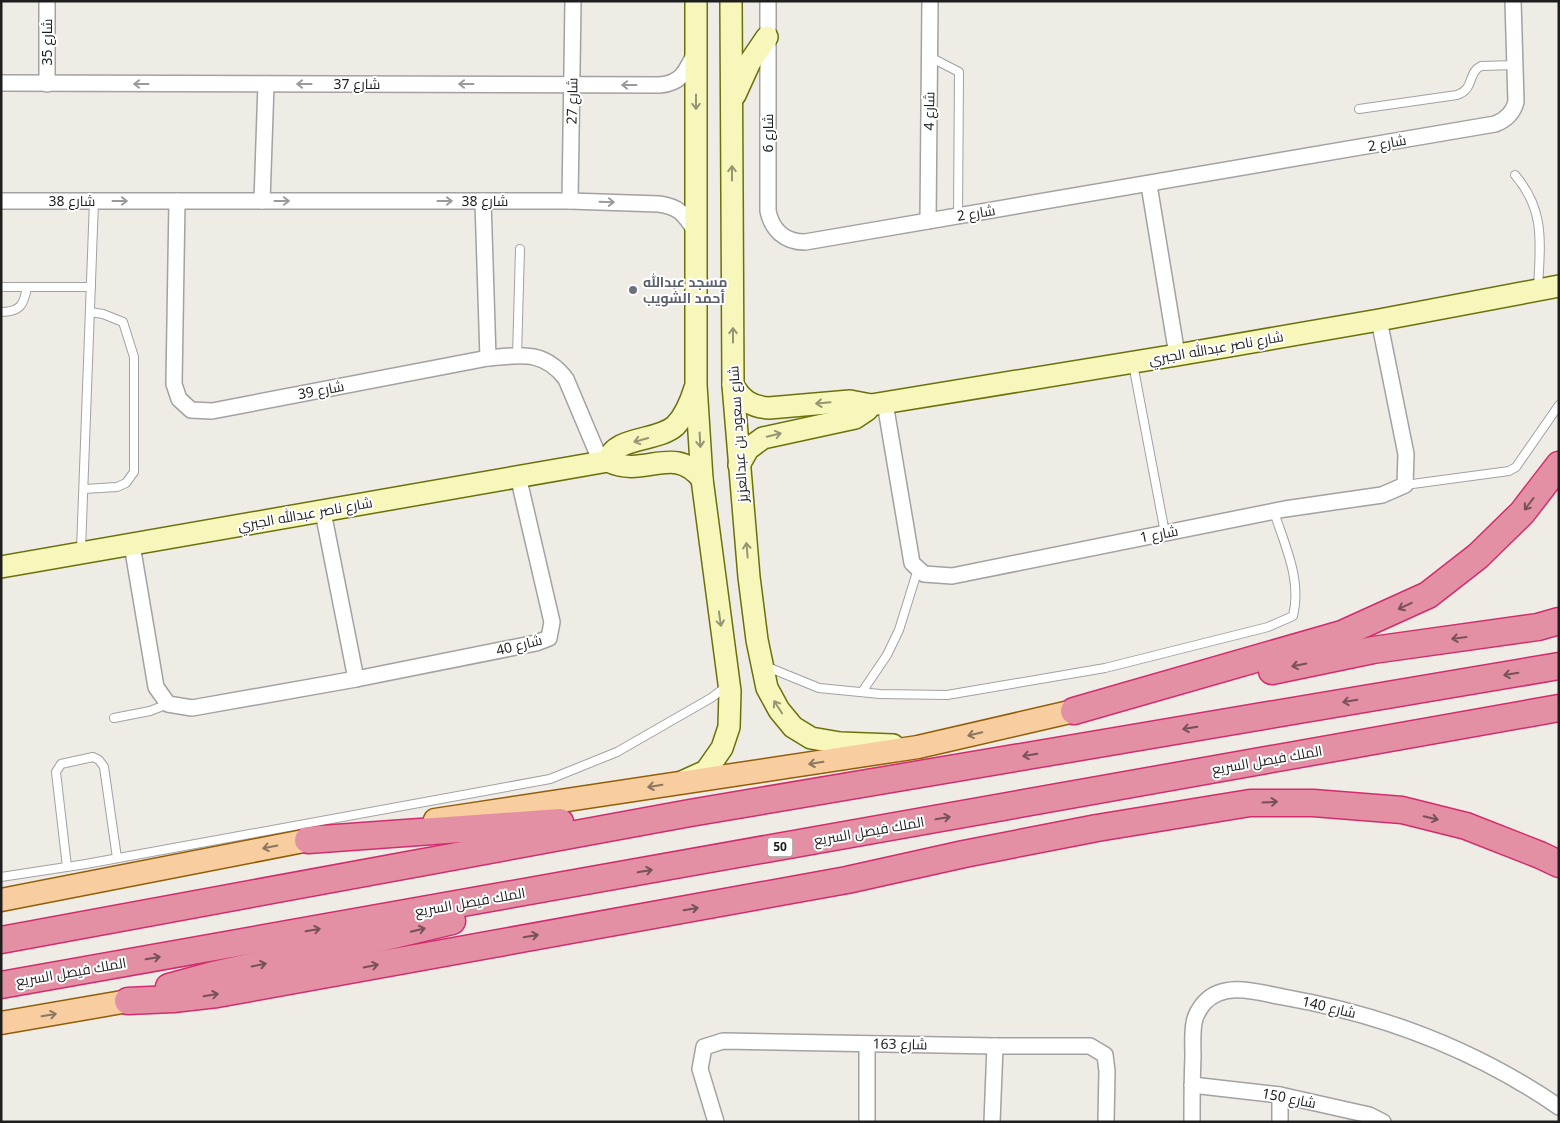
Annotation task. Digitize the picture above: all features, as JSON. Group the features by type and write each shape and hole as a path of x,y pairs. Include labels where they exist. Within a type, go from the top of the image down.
{"highway":[{"path":"1074,711 1342,634 1428,595 1478,556 1510,525 1522,513 1559,465"},
{"path":"1074,711 1373,650 1538,627 1559,621"},
{"path":"1,940 690,813 1559,666"},
{"name":"الملك فيصل السريع","path":"1,985 1559,708"},
{"path":"128,1001 173,999 226,992 837,882 964,854 1097,828 1250,803 1313,803 1402,810 1466,826 1553,862"},
{"path":"308,840 690,813"},
{"path":"128,1001 213,975 360,943 543,899 603,878"}],"main road":[{"path":"1,900 308,840 918,747 1074,711"},
{"path":"1,1023 128,1001"}],"street":[{"name":"شارع 35","path":"47,84 48,1"},
{"name":"شارع 27","path":"570,201 573,1"},
{"path":"680,782 706,771 722,748 729,727 729,685 702,479 696,385 696,1"},
{"name":"شارع سعود بن عبدالعزيز","path":"731,1 734,385 749,577 767,688 779,710 793,727 811,738 840,743 918,747"},
{"name":"شارع 6","path":"768,1 770,218 775,230 780,234 792,241 805,242"},
{"name":"شارع 4","path":"928,221 930,1"},
{"name":"شارع 2","path":"805,242 1149,185 1494,124 1506,118 1514,108 1517,95 1513,1"},
{"path":"732,102 750,62 767,37"},
{"name":"شارع 37","path":"1,84 671,84 678,80 686,71 696,52"},
{"path":"262,201 266,84"},
{"path":"1149,185 1177,355"},
{"name":"شارع 38","path":"1,200 570,201 670,206 686,216 696,232"},
{"name":"شارع 39","path":"177,201 174,384 179,399 191,410 212,411 488,358 536,356 560,371 571,388 605,461"},
{"path":"483,201 488,358"},
{"name":"شارع ناصر عبدالله الجبري","path":"734,385 744,399 760,407 850,401 878,404 1379,320 1559,286"},
{"path":"1379,320 1406,454 1404,485"},
{"path":"605,461 611,452 619,446 664,433 675,425 688,405 696,385"},
{"path":"878,404 912,563 918,569"},
{"name":"شارع ناصر عبدالله الجبري","path":"739,465 748,449 763,438 855,418 878,404"},
{"name":"شارع ناصر عبدالله الجبري","path":"1,567 605,461 632,467 677,462 691,467 702,479"},
{"name":"شارع 40","path":"168,704 192,708 536,643 549,638 552,622 518,476"},
{"name":"شارع 1","path":"918,569 924,574 952,576 1274,512 1382,495 1404,485"},
{"path":"323,512 356,678"},
{"path":"132,544 156,687 168,704"},
{"path":"715,581 724,589 730,591 742,587 749,577"},
{"name":"شارع 140","path":"1192,1122 1193,1032 1196,1016 1200,1008 1211,996 1219,992 1235,990 1309,1002 1404,1028 1495,1068 1559,1107"},
{"name":"شارع 163","path":"716,1122 700,1069 704,1048 723,1041 1090,1046 1105,1055 1107,1071 1106,1122"},
{"path":"867,1044 867,1122"},
{"path":"992,1122 994,1046"},
{"name":"شارع 150","path":"1192,1085 1280,1094 1369,1116 1382,1122"},
{"path":"1280,1094 1280,1122"}],"lane":[{"path":"930,57 959,72 958,216"},
{"path":"1359,109 1457,95 1469,86 1477,68 1482,66 1516,65"},
{"path":"1515,175 1532,198 1540,226 1538,291"},
{"path":"81,552 94,201"},
{"path":"516,356 520,249"},
{"path":"1,286 91,287"},
{"path":"1,312 16,310 23,302 27,287"},
{"path":"84,489 117,487 126,483 134,472 134,357 123,322 104,314 90,312"},
{"path":"1133,362 1165,533"},
{"path":"1404,485 1509,471 1516,467 1559,405"},
{"path":"762,665 819,688 880,694 948,695 1105,668 1268,627 1293,616 1296,601 1296,583 1274,512"},
{"path":"862,692 887,654 899,630 918,569"},
{"path":"1,877 67,867 550,779 617,752 711,698 729,685"},
{"path":"114,718 150,712 168,704"},
{"path":"67,867 56,772 61,764 93,757 99,760 104,767 117,858"}],"place":[{"name":"مسجد عبدالله أحمد الشويب","path":"633,290"}]}
